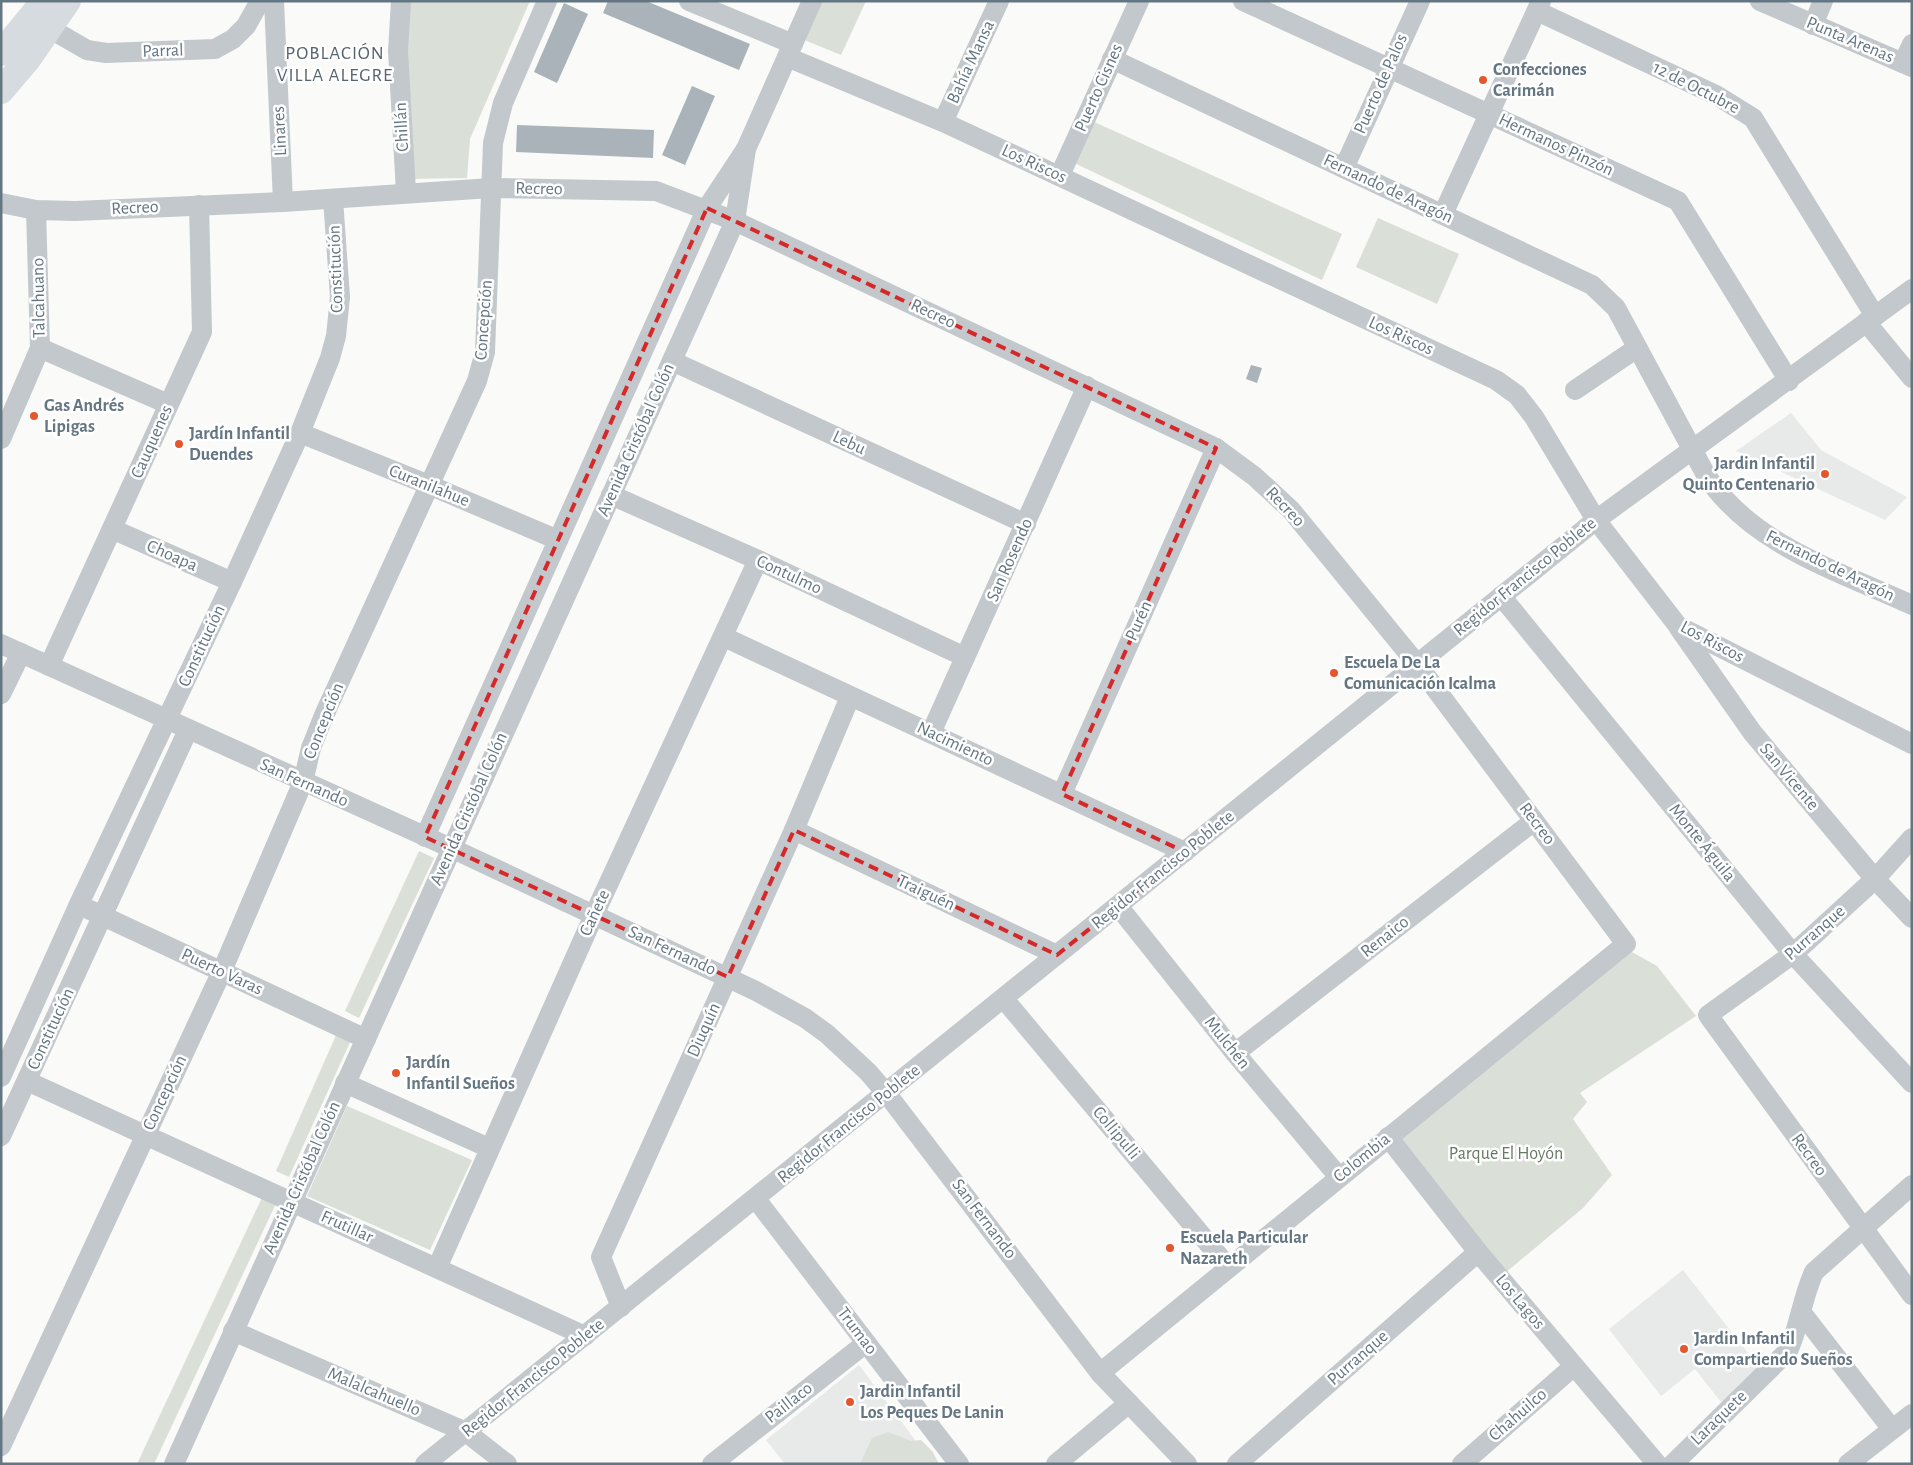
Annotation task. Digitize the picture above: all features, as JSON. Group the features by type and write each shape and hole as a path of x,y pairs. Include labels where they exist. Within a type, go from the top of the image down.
{"main road":[{"path":"1,53 44,1"},
{"path":"1,91 68,1"}],"street":[{"name":"Parral","path":"49,28 87,50 106,53 215,48 233,39 239,33 260,1"},
{"name":"Linares","path":"274,1 283,202"},
{"name":"Chillán","path":"401,1 398,51 406,192"},
{"name":"Concepción","path":"1,1446 222,971 302,782 311,748 325,712 478,381 486,352 491,158 497,123 503,103 547,1"},
{"name":"Los Riscos","path":"689,1 943,122 1496,380 1517,395 1534,417 1596,520 1678,626 1912,744"},
{"name":"Avenida Cristóbal Colón","path":"425,837 707,208 746,149 812,1"},
{"name":"Bahía Mansa","path":"943,122 999,1"},
{"name":"Puerto Cisnes","path":"1060,176 1139,1"},
{"name":"Hermanos Pinzón","path":"1243,1 1678,201 1789,381"},
{"name":"Puerto de Palos","path":"1344,168 1420,1"},
{"name":"Punta Arenas","path":"1760,1 1907,65"},
{"path":"1813,25 1823,1"},
{"path":"1443,214 1539,6"},
{"name":"12 de Octubre","path":"1539,6 1716,95 1753,118 1871,319 1912,378"},
{"path":"1907,65 1912,44"},
{"name":"Fernando de Aragón","path":"1112,59 1592,286 1616,308 1718,495 1751,525 1784,546 1912,605"},
{"name":"Avenida Cristóbal Colón","path":"174,1464 735,221 746,149"},
{"name":"Recreo","path":"1,203 36,210 75,211 283,202 406,192 491,188 656,191 707,208 1216,448 1254,476 1291,510 1417,664 1626,944"},
{"name":"Constitución","path":"2,1071 232,582 300,433 330,358 339,317 340,296 333,199"},
{"name":"Cauquenes","path":"49,666 202,332 199,205"},
{"name":"Talcahuano","path":"1,439 40,348 36,210"},
{"name":"Regidor Francisco Poblete","path":"426,1464 887,1094 1596,520 1692,448 1789,381 1912,289"},
{"path":"40,348 168,404"},
{"path":"1575,390 1637,348"},
{"name":"Lebu","path":"672,361 1026,524"},
{"name":"San Rosendo","path":"931,733 1087,386"},
{"name":"Curanilahue","path":"300,433 558,540"},
{"name":"Purén","path":"1062,794 1216,448"},
{"name":"Contulmo","path":"611,495 758,560 965,657"},
{"name":"Choapa","path":"112,529 232,582"},
{"name":"Cañete","path":"437,1268 594,914 758,560"},
{"name":"Monte Águila","path":"1501,596 1793,954 1912,1083"},
{"name":"San Vicente","path":"1678,626 1752,732 1875,879 1912,918"},
{"name":"Nacimiento","path":"724,636 850,697 1185,852"},
{"name":"San Fernando","path":"1,644 594,914 728,977 805,1018 848,1051 887,1094 1100,1372 1187,1464"},
{"path":"1,694 20,653"},
{"name":"Diuquín","path":"621,1307 601,1257 794,830 850,697"},
{"name":"Constitución","path":"1,1136 188,730"},
{"name":"Renaico","path":"1235,1053 1534,821"},
{"name":"Traiguén","path":"794,830 1057,956"},
{"name":"Purranque","path":"1708,1015 1793,954 1875,879 1912,838"},
{"name":"Puerto Varas","path":"79,904 366,1039"},
{"name":"Mulchén","path":"1118,906 1235,1053 1339,1177"},
{"name":"Colombia","path":"1100,1372 1626,944"},
{"name":"Collipulli","path":"1004,999 1228,1267"},
{"name":"Recreo","path":"1708,1015 1912,1295"},
{"name":"Frutillar","path":"27,1081 585,1336"},
{"path":"346,1083 489,1148"},
{"name":"Los Lagos","path":"1388,1137 1478,1252 1657,1464"},
{"path":"1863,1230 1912,1185"},
{"name":"Trumao","path":"756,1199 959,1464"},
{"name":"Laraquete","path":"1673,1464 1788,1351 1796,1334 1806,1290 1814,1272 1863,1230"},
{"name":"Purranque","path":"1237,1464 1478,1252"},
{"path":"1801,1312 1892,1429"},
{"name":"Malalcahuello","path":"234,1332 466,1432 507,1464"},
{"name":"Paillaco","path":"712,1464 866,1343"},
{"name":"Chahuilco","path":"1462,1464 1574,1366"},
{"path":"1056,1464 1129,1402"},
{"path":"1848,1464 1912,1414"}],"highlighted area":[{"path":"707,208 1216,448 1062,794 1185,852 1057,955 794,830 728,977 425,837"}],"shaded area":[{"name":"Jardin Infantil Quinto Centenario","path":"1791,413 1821,450 1907,497 1885,520 1736,451"},
{"name":"Jardin Infantil Compartiendo Sueños","path":"1683,1270 1762,1371 1721,1402 1695,1369 1661,1396 1609,1329"},
{"name":"Jardin Infantil Los Peques De Lanin","path":"859,1365 921,1448 896,1464 785,1464 766,1440"}],"green space":[{"path":"405,1 530,1 470,139 467,178 407,179"},
{"path":"819,1 866,1 841,55 802,39"},
{"path":"1092,121 1342,234 1322,280 1072,162"},
{"path":"1378,218 1459,254 1437,304 1356,267"},
{"path":"419,851 434,858 359,1018 345,1011"},
{"name":"Parque El Hoyón","path":"1632,952 1657,966 1696,1016 1580,1093 1587,1102 1573,1119 1612,1175 1583,1208 1504,1274 1399,1142"},
{"path":"337,1033 351,1040 289,1177 276,1171"},
{"path":"347,1106 472,1160 430,1250 307,1196"},
{"path":"265,1191 279,1197 154,1464 137,1464"},
{"path":"888,1432 911,1441 921,1440 933,1452 939,1464 860,1464 872,1438"}],"building":[{"path":"608,1 646,1 750,44 739,70 603,13"},
{"path":"564,3 588,14 557,83 534,72"},
{"path":"692,86 715,96 685,165 662,155"},
{"path":"517,125 654,130 653,158 516,152"},
{"path":"1251,365 1262,368 1257,383 1246,379"}],"place":[{"name":"Confecciones Carimán","path":"1483,80"},
{"name":"Gas Andrés Lipigas","path":"34,416"},
{"name":"Jardín Infantil Duendes","path":"179,444"},
{"name":"Jardin Infantil Quinto Centenario","path":"1825,474"},
{"name":"Escuela De La Comunicación Icalma","path":"1334,673"},
{"name":"Jardín Infantil Sueños","path":"396,1073"},
{"name":"Escuela Particular Nazareth","path":"1170,1248"},
{"name":"Jardin Infantil Compartiendo Sueños","path":"1684,1349"},
{"name":"Jardin Infantil Los Peques De Lanin","path":"850,1402"}],"district":[{"name":"POBLACIÓN VILLA ALEGRE","path":"335,64"}]}
